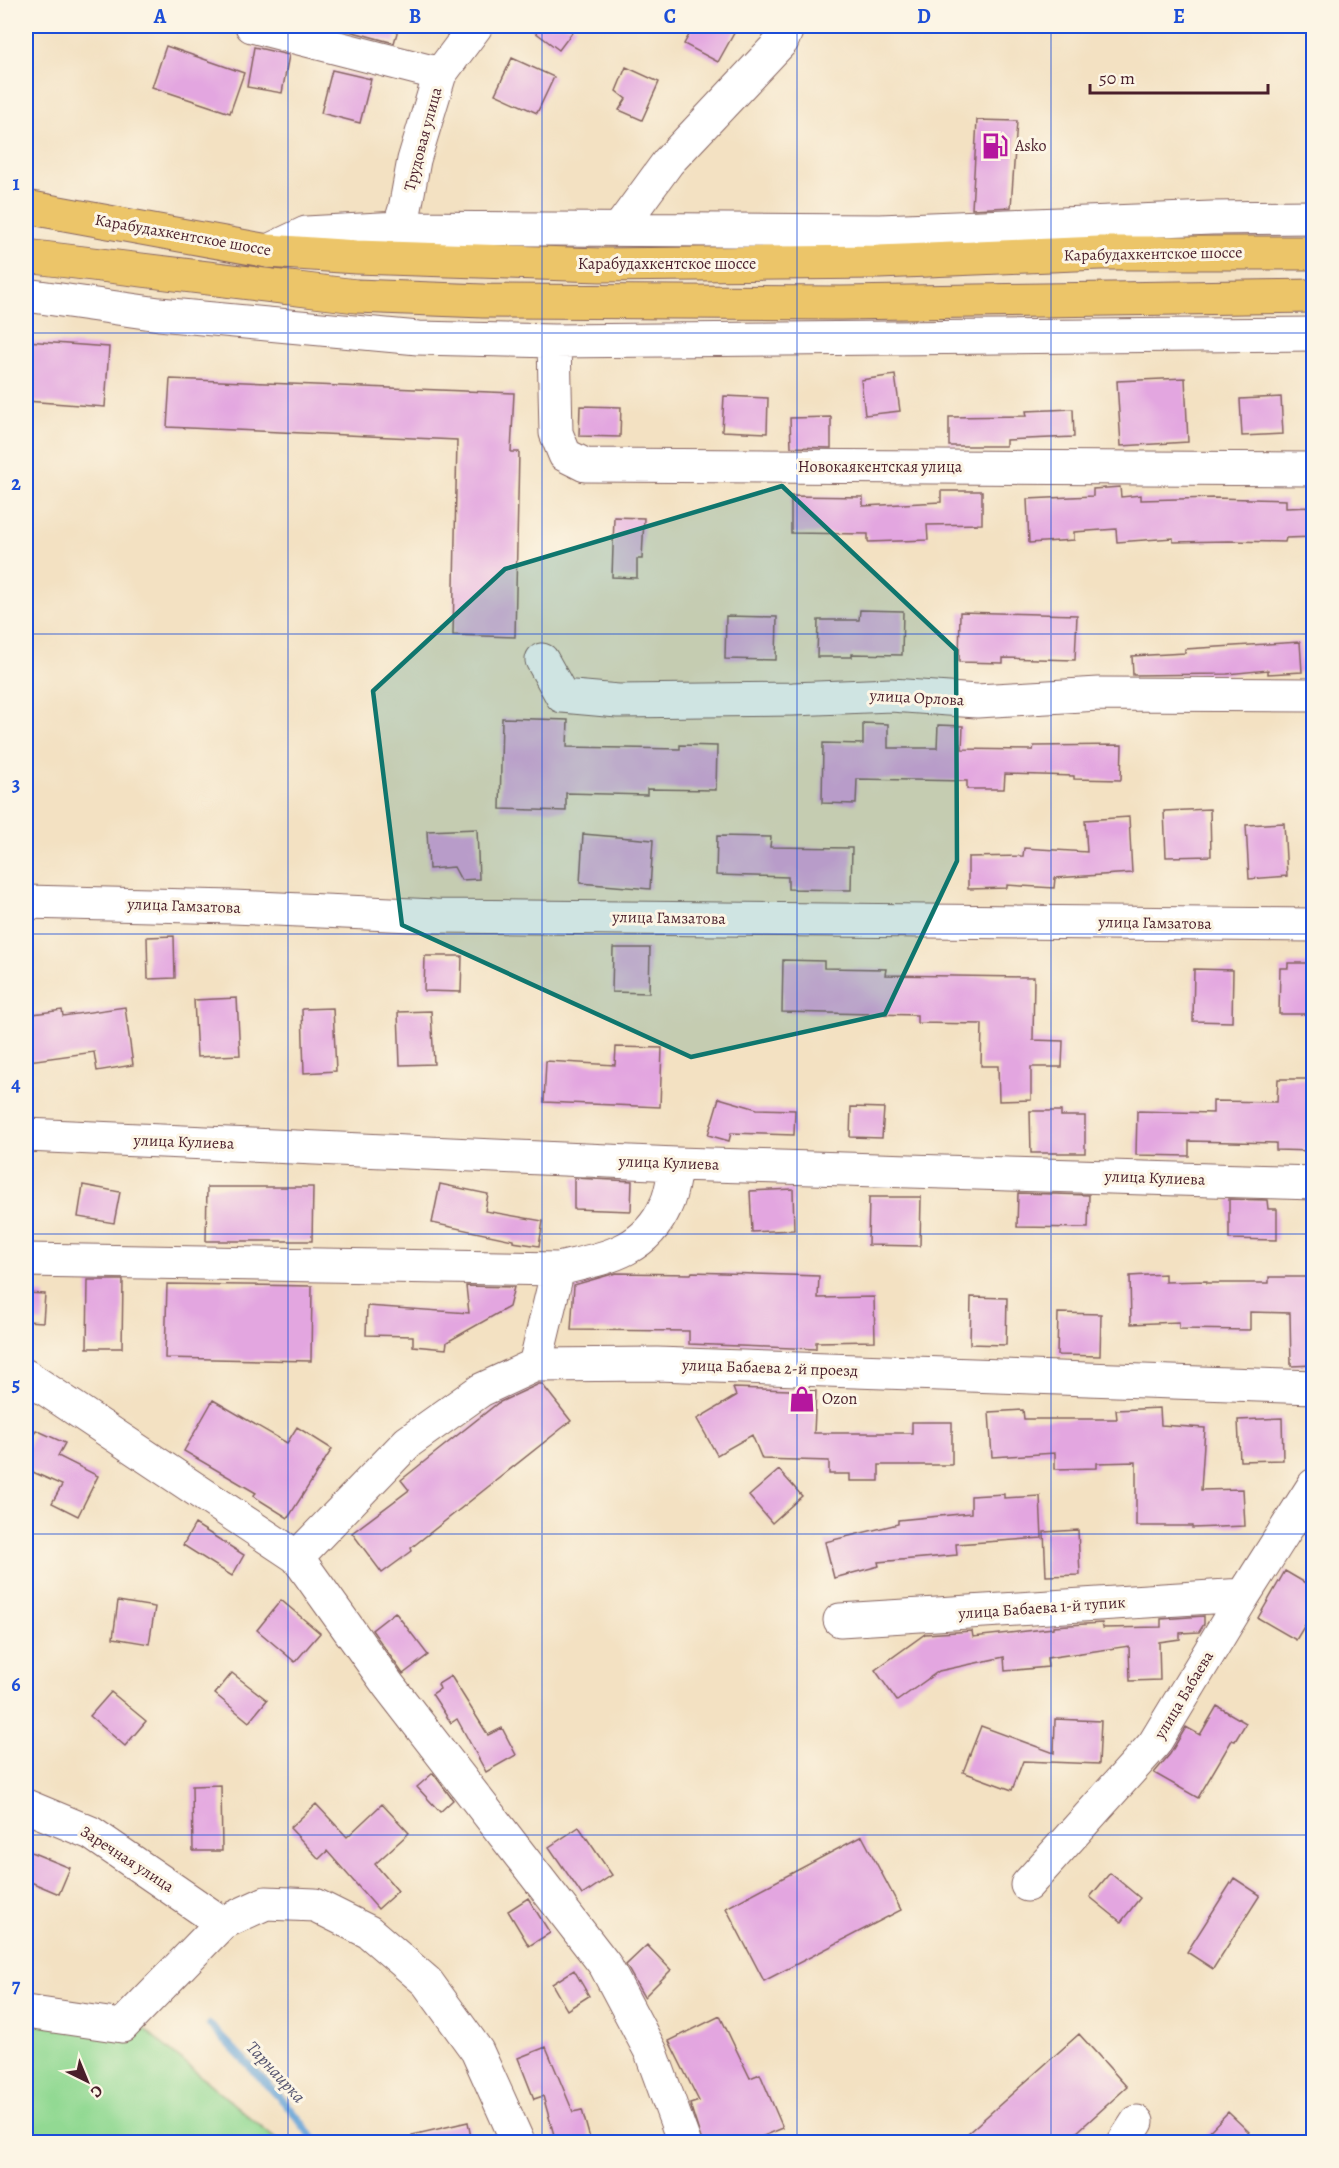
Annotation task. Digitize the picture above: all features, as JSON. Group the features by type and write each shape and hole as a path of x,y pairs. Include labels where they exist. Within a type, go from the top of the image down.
{"highway":[{"name":"Карабудахкентское шоссе","path":"26,207 268,251 356,257 600,265 879,262 1100,253 1314,253"},
{"path":"26,256 356,296 483,301 841,303 1314,296"}],"street":[{"path":"252,26 327,35 440,74"},
{"name":"Трудовая улица","path":"399,228 414,160 440,74 476,26"},
{"path":"618,229 668,162 782,41 788,26"},
{"path":"268,251 306,233 399,228 880,231 1212,218 1314,217"},
{"path":"26,295 159,314 418,338 554,341 1314,334"},
{"name":"Новокаякентская улица","path":"554,341 556,433 566,455 585,465 1314,469"},
{"name":"улица Орлова","path":"542,660 562,696 618,701 793,699 891,695 977,701 1099,694 1314,695"},
{"name":"улица Гамзатова","path":"26,902 233,907 435,916 1314,925"},
{"name":"улица Кулиева","path":"26,1136 676,1164 1314,1183"},
{"path":"26,1260 558,1269 615,1255 647,1236 667,1204 676,1164"},
{"path":"535,1365 558,1269"},
{"name":"улица Бабаева 2-й проезд","path":"297,1557 408,1442 480,1390 535,1365 657,1364 1314,1387"},
{"path":"26,1376 297,1557 389,1686 605,1965 651,2052 684,2142"},
{"name":"улица Бабаева","path":"1027,1885 1154,1744 1314,1485"},
{"name":"улица Бабаева 1-й тупик","path":"840,1620 1244,1595"},
{"name":"Заречная улица","path":"26,1806 91,1833 222,1923"},
{"path":"26,2012 122,2026 222,1923 266,1903 315,1905 369,1932 427,1982 477,2051 518,2142"}],"highlighted area":[{"path":"782,486 956,650 957,861 885,1014 691,1057 402,925 373,691 505,569"}],"green space":[{"path":"26,1996 123,2011 279,2142 26,2142"}],"building":[{"path":"331,26 399,26 394,43"},
{"path":"527,26 577,26 559,50"},
{"path":"694,26 738,26 718,62 684,44"},
{"path":"166,46 244,73 230,113 152,87"},
{"path":"254,47 289,55 282,93 247,87"},
{"path":"512,58 554,77 537,113 495,94"},
{"path":"626,67 659,82 642,120 619,110 626,99 616,91"},
{"path":"332,70 371,79 360,123 321,113"},
{"name":"Asko","path":"977,120 1017,121 1011,207 972,209"},
{"path":"26,341 109,347 105,407 26,401"},
{"path":"895,375 900,411 865,415 861,380"},
{"path":"1185,378 1188,442 1121,446 1117,381"},
{"path":"170,379 514,393 511,452 519,452 515,637 453,635 457,440 167,427"},
{"path":"724,396 768,398 767,433 722,431"},
{"path":"1281,397 1283,434 1242,436 1240,399"},
{"path":"580,406 621,407 620,437 579,436"},
{"path":"1073,409 1074,437 1006,440 1006,446 949,446 949,417 1027,416 1026,411"},
{"path":"831,417 831,448 791,447 790,418"},
{"path":"1120,487 1121,497 1141,495 1141,500 1214,498 1286,500 1286,508 1314,507 1314,537 1286,538 1285,542 1173,542 1173,538 1117,542 1116,529 1074,532 1074,540 1029,543 1027,499 1093,496 1093,489"},
{"path":"941,491 982,491 982,524 927,525 928,540 868,542 868,534 791,533 791,496 863,497 863,506 941,502"},
{"path":"614,517 644,518 642,559 637,559 637,578 612,577"},
{"path":"860,610 903,611 902,655 852,654 852,657 817,657 818,620 859,620"},
{"path":"960,612 1077,615 1075,660 1003,658 1003,663 959,662"},
{"path":"726,616 777,617 776,660 725,659"},
{"path":"1300,642 1302,672 1268,674 1268,670 1227,674 1133,675 1132,656 1185,653 1185,649"},
{"path":"502,718 568,720 567,747 680,749 680,745 717,746 716,790 647,789 647,795 566,793 566,811 500,809"},
{"path":"863,723 888,724 888,748 937,748 938,725 963,726 962,749 1033,750 1034,746 1122,745 1121,780 1005,774 1004,789 967,789 967,781 857,779 856,804 822,803 823,743 863,744"},
{"path":"1210,809 1211,856 1166,857 1164,811"},
{"path":"1129,817 1132,873 1055,878 1054,888 1007,885 1007,888 968,889 968,857 1023,856 1024,848 1087,852 1085,820"},
{"path":"1284,823 1287,876 1249,879 1246,825"},
{"path":"477,829 479,879 461,880 454,867 429,869 427,831"},
{"path":"583,834 653,840 650,889 580,883"},
{"path":"717,836 771,837 770,847 852,848 851,890 788,889 788,877 716,875"},
{"path":"174,936 175,978 148,979 147,937"},
{"path":"613,948 650,948 649,993 612,992"},
{"path":"425,956 462,956 461,992 424,991"},
{"path":"783,960 824,961 824,968 886,969 885,975 1034,977 1033,1040 1063,1041 1062,1067 1031,1067 1031,1100 999,1101 998,1066 981,1066 982,1024 917,1023 917,1015 782,1012"},
{"path":"1288,963 1314,963 1314,1014 1279,1014 1280,968 1288,968"},
{"path":"1194,969 1233,970 1232,1022 1193,1021"},
{"path":"237,998 240,1055 197,1057 194,1000"},
{"path":"125,1007 133,1065 97,1071 94,1052 29,1061 26,1015 62,1010 63,1016"},
{"path":"333,1008 336,1071 304,1073 302,1009"},
{"path":"431,1011 434,1064 400,1065 398,1012"},
{"path":"616,1047 662,1048 660,1107 544,1102 546,1061 615,1065"},
{"path":"1278,1079 1314,1079 1314,1151 1276,1150 1276,1143 1189,1141 1189,1156 1136,1155 1137,1111 1213,1113 1213,1101 1277,1102"},
{"path":"719,1098 757,1109 795,1110 794,1135 731,1133 729,1141 708,1135"},
{"path":"851,1107 884,1108 882,1138 850,1137"},
{"path":"1030,1111 1061,1111 1061,1116 1085,1116 1085,1153 1031,1153"},
{"path":"574,1178 632,1181 631,1211 574,1209"},
{"path":"440,1184 488,1194 485,1211 543,1221 539,1246 432,1223"},
{"path":"83,1185 120,1192 114,1223 78,1217"},
{"path":"207,1187 313,1187 312,1241 206,1241"},
{"path":"793,1189 794,1230 752,1232 750,1191"},
{"path":"1018,1193 1089,1195 1088,1228 1017,1227"},
{"path":"869,1197 921,1197 920,1246 868,1245"},
{"path":"1229,1199 1267,1200 1268,1209 1277,1209 1277,1240 1229,1239"},
{"path":"692,1272 819,1276 818,1298 874,1297 875,1341 816,1342 816,1349 689,1344 689,1331 571,1330 574,1285 616,1273 691,1274"},
{"path":"1165,1274 1165,1282 1207,1281 1207,1283 1269,1283 1269,1277 1314,1277 1314,1365 1291,1366 1290,1313 1250,1312 1250,1330 1179,1329 1179,1322 1131,1324 1130,1276"},
{"path":"88,1280 123,1280 122,1348 87,1348"},
{"path":"167,1284 312,1286 311,1361 165,1358"},
{"path":"466,1286 514,1287 509,1307 447,1342 446,1349 413,1346 413,1336 366,1335 367,1306 469,1313"},
{"path":"26,1293 45,1294 43,1322 26,1321"},
{"path":"971,1297 1007,1298 1006,1345 970,1344"},
{"path":"1058,1313 1101,1314 1100,1356 1057,1355"},
{"path":"542,1384 571,1421 382,1573 352,1533 409,1490 401,1480 498,1403"},
{"path":"733,1388 816,1391 814,1433 912,1433 912,1422 952,1422 952,1465 879,1465 879,1481 850,1481 850,1474 829,1474 829,1461 762,1459 752,1435 717,1455 697,1419 736,1396"},
{"path":"213,1400 287,1443 297,1427 332,1449 288,1518 253,1496 256,1493 184,1451"},
{"path":"1160,1408 1161,1425 1205,1428 1201,1490 1243,1489 1245,1526 1192,1528 1192,1526 1136,1526 1136,1462 1097,1463 1097,1468 1055,1469 1055,1453 992,1457 989,1412 1023,1410 1024,1419 1117,1419 1116,1410"},
{"path":"1282,1418 1283,1460 1240,1461 1238,1420"},
{"path":"36,1430 65,1443 58,1456 98,1476 78,1516 52,1503 62,1485 26,1469 26,1452"},
{"path":"779,1470 802,1496 772,1523 749,1496"},
{"path":"1004,1494 1004,1498 1040,1496 1042,1538 956,1544 957,1555 878,1562 879,1566 834,1578 825,1542 898,1524 898,1520 971,1513 971,1496"},
{"path":"195,1524 244,1555 232,1576 183,1545"},
{"path":"1078,1530 1080,1575 1046,1576 1044,1532"},
{"path":"1285,1571 1314,1588 1314,1610 1296,1640 1258,1618"},
{"path":"281,1600 320,1633 295,1662 257,1630"},
{"path":"118,1601 155,1607 149,1644 113,1638"},
{"path":"395,1612 428,1655 403,1674 372,1630"},
{"path":"1204,1616 1204,1624 1199,1632 1180,1633 1180,1639 1159,1642 1160,1680 1130,1681 1129,1646 1047,1658 1048,1667 1005,1671 1004,1657 939,1671 897,1701 875,1670 925,1634 972,1631 973,1637 1053,1628 1053,1626 1102,1623 1103,1628 1161,1627 1161,1619"},
{"path":"232,1673 267,1700 249,1722 215,1694"},
{"path":"451,1676 488,1735 502,1728 516,1755 486,1772 457,1719 451,1723 432,1694 440,1689 438,1684"},
{"path":"111,1692 146,1721 125,1746 90,1716"},
{"path":"1217,1706 1246,1723 1235,1741 1232,1740 1198,1798 1154,1773 1170,1754 1186,1727 1200,1735"},
{"path":"1055,1719 1101,1721 1099,1764 1023,1761 1012,1790 963,1772 981,1726 1054,1753"},
{"path":"433,1773 453,1800 440,1812 417,1787"},
{"path":"221,1785 222,1851 193,1851 192,1786"},
{"path":"316,1804 347,1837 382,1804 409,1833 375,1864 398,1891 378,1909 327,1851 319,1859 290,1828"},
{"path":"579,1827 612,1875 582,1895 549,1847"},
{"path":"862,1836 901,1910 764,1981 726,1908"},
{"path":"26,1850 70,1868 59,1894 26,1880"},
{"path":"1110,1873 1140,1898 1121,1922 1090,1897"},
{"path":"1234,1878 1260,1895 1213,1969 1187,1952"},
{"path":"528,1898 550,1933 529,1946 508,1911"},
{"path":"647,1945 671,1970 644,1997 626,1965"},
{"path":"574,1970 589,1996 567,2010 552,1984"},
{"path":"720,2016 750,2078 760,2074 783,2128 749,2142 702,2142 690,2104 699,2101 669,2041"},
{"path":"1079,2034 1127,2087 1066,2142 958,2142"},
{"path":"546,2047 573,2112 582,2110 591,2142 556,2142 543,2096 534,2099 518,2058"},
{"path":"1228,2112 1249,2132 1238,2142 1199,2142"},
{"path":"468,2122 472,2142 413,2142 412,2135"}],"waterway":[{"name":"Тарнаирка","path":"210,2025 290,2108 316,2142"}],"place":[{"name":"Asko","path":"995,146"},
{"name":"Ozon","path":"802,1399"}]}
